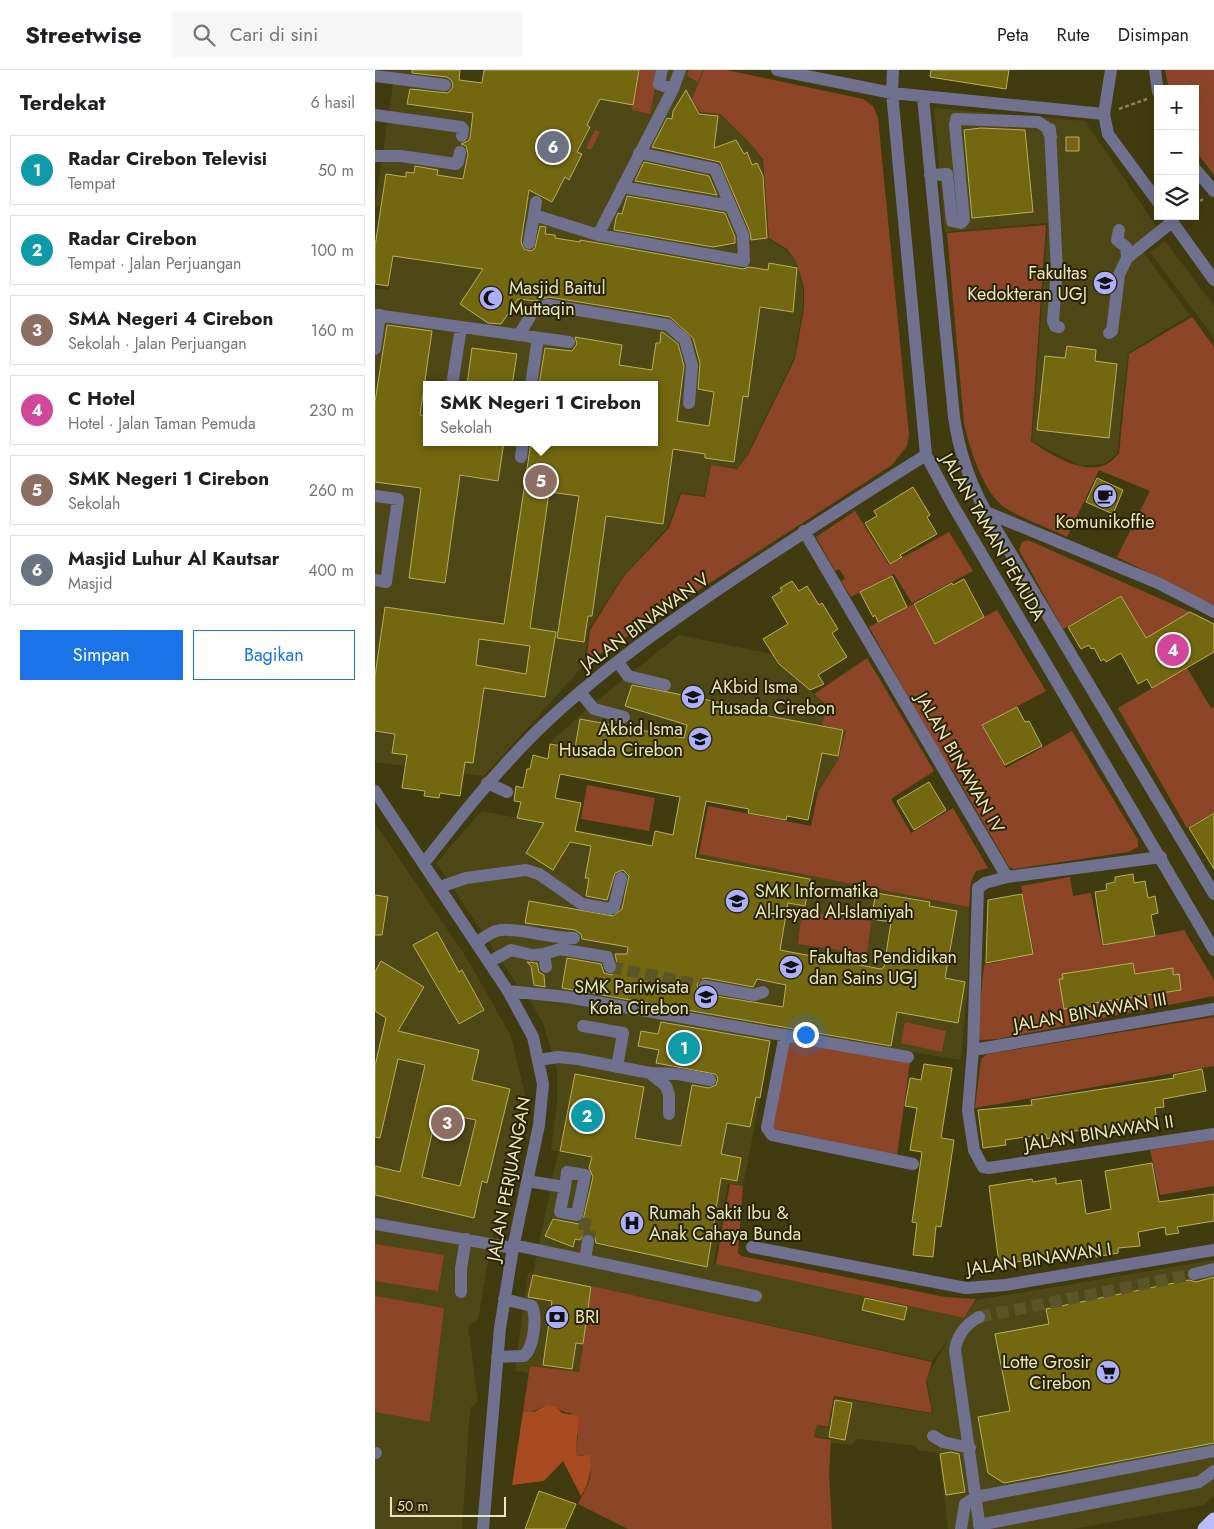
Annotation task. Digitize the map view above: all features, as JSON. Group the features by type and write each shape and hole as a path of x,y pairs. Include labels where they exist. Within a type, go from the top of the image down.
{"highway":[{"path":"1205,1529 1214,1520"}],"street":[{"path":"662,70 659,84 673,89"},
{"path":"597,235 673,89 680,70"},
{"path":"777,70 892,94 1105,114"},
{"name":"JALAN TAMAN PEMUDA","path":"893,70 892,94 926,455 951,502 1214,950"},
{"path":"1111,70 1105,114 1108,134 1154,197"},
{"path":"1153,95 1155,70"},
{"path":"375,76 445,85"},
{"name":"JALAN TAMAN PEMUDA","path":"923,97 957,438 962,461 972,486 986,512 1214,894"},
{"path":"1049,109 1057,270 1053,321 1055,326 1059,327"},
{"path":"375,115 461,126 463,129 462,136"},
{"path":"930,175 951,174 952,221 963,222 956,120 1038,122 1046,126 1051,137"},
{"path":"375,156 401,156 456,164 460,152"},
{"path":"534,215 597,235 743,262 743,235 717,172 713,167 639,153"},
{"path":"1199,174 1214,191"},
{"path":"622,187 731,206"},
{"path":"529,243 536,202"},
{"path":"1109,333 1112,331 1119,275 1127,258 1169,220"},
{"path":"1171,220 1214,280"},
{"path":"1119,230 1117,240 1125,247 1127,258"},
{"path":"519,335 535,310 548,305 668,325 685,340 692,365 689,404"},
{"path":"375,349 377,315 569,342"},
{"path":"453,381 461,328"},
{"path":"532,381 539,338"},
{"path":"521,457 522,446"},
{"name":"JALAN BINAWAN V","path":"424,863 487,783 534,734 580,692 672,620 804,531 926,455"},
{"path":"375,496 398,499 387,582 375,580"},
{"name":"JALAN TAMAN PEMUDA","path":"986,512 1158,583 1214,612"},
{"name":"JALAN BINAWAN IV","path":"804,531 1007,877"},
{"path":"618,662 628,676 665,685"},
{"path":"580,692 594,709 624,717"},
{"path":"487,783 507,792"},
{"name":"JALAN PERJUANGAN","path":"375,790 508,991 533,1037 539,1060 543,1096 504,1298 497,1357 483,1529"},
{"path":"973,1050 978,888 985,883 1007,877 1161,857"},
{"path":"440,887 467,878 525,870 539,874 582,904 610,909 614,907 621,878"},
{"path":"476,943 495,931 505,930 561,939 574,938"},
{"path":"489,962 511,950 545,960 560,949 607,957 611,966"},
{"path":"705,986 754,994 763,992"},
{"path":"508,991 567,997 908,1057"},
{"name":"JALAN BINAWAN III","path":"973,1050 1214,1008"},
{"path":"583,1026 623,1033 617,1067"},
{"path":"785,1035 767,1128 769,1132 772,1135 913,1164"},
{"name":"JALAN BINAWAN II","path":"973,1050 968,1110 971,1135 977,1158 983,1167 989,1168 1214,1134"},
{"path":"539,1060 558,1057 710,1080"},
{"path":"650,1072 666,1086 669,1095 669,1114"},
{"path":"567,1172 585,1175 578,1219 560,1212 565,1187 567,1172"},
{"path":"527,1181 565,1187"},
{"path":"375,1224 585,1259 756,1296"},
{"path":"461,1292 461,1268 466,1239"},
{"path":"585,1259 588,1242"},
{"name":"JALAN BINAWAN I","path":"752,1247 966,1288 1005,1285 1214,1250"},
{"path":"1194,1274 1214,1270"},
{"path":"497,1357 524,1356 531,1344 534,1316 532,1306 504,1298"},
{"path":"979,1317 964,1329 958,1338 955,1350 980,1527 1199,1482 1214,1471"},
{"path":"933,1436 943,1442 970,1448"},
{"path":"961,1529 965,1504 976,1497 1214,1451"}],"path":[{"path":"1105,114 1153,95"}],"shaded area":[{"path":"386,70 460,70 459,80 482,83 580,70 704,70 692,99 699,113 719,114 747,140 762,159 769,239 786,250 796,261 803,287 803,308 794,358 747,455 737,468 710,465 704,496 680,493 668,527 624,575 588,630 585,664 484,776 375,762 375,289 389,290 400,210 375,206 393,84 385,82"},
{"path":"640,70 658,70 650,114 632,110"},
{"path":"689,70 703,70 698,82 687,76"},
{"path":"704,70 726,70 863,99 873,106 878,118 909,435 907,446 892,465 586,663 590,630 624,576 669,528 681,494 705,497 711,465 737,469 748,455 795,359 804,308 804,287 796,261 787,249 769,238 763,159 747,140 720,114 699,112 692,99"},
{"path":"1165,70 1214,70 1214,175 1199,155 1199,85 1168,85"},
{"name":"Fakultas Kedokteran UGJ","path":"934,108 1085,121 1163,236 1143,252 1190,315 1128,353 1117,454 1105,464 1080,466 1032,441 1048,223 945,232"},
{"path":"595,130 600,132 591,150 586,148"},
{"path":"1046,225 1031,441 1067,462 1088,467 1098,467 1107,464 1119,454 1129,354 1192,317 1214,347 1214,605 1117,557 1150,491 1099,470 1067,537 1007,509 991,493 984,482 964,423 947,233"},
{"path":"1165,241 1214,306 1214,338 1150,252"},
{"path":"855,511 889,565 949,532 973,571 912,603 894,574 851,597 841,581 845,578 839,569 835,571 816,537"},
{"path":"1028,540 1190,612 1146,638 1121,595 1063,629 1019,550 1022,542"},
{"path":"913,604 935,644 997,610 1046,691 982,725 1006,768 1072,731 1138,840 1138,847 1128,852 1014,869 1009,867 954,772 942,757 869,627"},
{"name":"Akbid Isma Husada Cirebon","path":"679,635 771,654 778,664 828,706 846,729 838,760 818,792 551,742 589,707"},
{"path":"867,658 934,771 891,799 911,833 953,808 988,868 976,871 971,881 969,907 699,854 708,806 811,826 818,792 838,760 846,730 822,725 828,706 814,694"},
{"path":"1187,668 1211,708 1214,707 1214,812 1187,828 1118,708"},
{"path":"587,785 655,798 649,831 581,819"},
{"path":"482,811 969,907 968,981 961,1060 520,989 436,863"},
{"path":"375,823 466,957 511,1036 525,1094 491,1243 478,1320 468,1326 478,1402 470,1408 462,1529 375,1529"},
{"path":"1070,877 1073,896 1091,893 1102,946 1184,930 1214,980 1214,996 998,1039 980,1040 977,1037 984,965 1034,954 1021,886"},
{"path":"802,911 871,921 867,954 798,944"},
{"path":"528,998 554,999 772,1036 743,1186 728,1183 714,1263 964,1318 977,1300 1214,1260 1214,1495 1204,1505 1073,1529 948,1529 939,1453 917,1450 917,1446 857,1439 852,1445 831,1443 832,1439 815,1436 817,1426 829,1428 835,1397 933,1414 927,1382 929,1373 948,1340 932,1361 592,1286 579,1372 530,1366 529,1373 515,1371 528,1273 533,1273 558,1152 605,1160 551,1150 557,1102 557,1070 543,1023"},
{"path":"1214,1017 1214,1066 975,1108 981,1059 987,1054"},
{"path":"905,1022 946,1031 942,1052 901,1043"},
{"path":"788,1038 910,1062 897,1155 775,1129 772,1126"},
{"path":"1214,1140 1214,1186 1160,1195 1150,1150"},
{"path":"730,1184 743,1186 738,1253 741,1256 945,1297 976,1299 964,1318 716,1264"},
{"path":"375,1244 444,1255 438,1291 375,1281"},
{"path":"592,1286 932,1362 926,1382 932,1413 834,1396 828,1427 817,1425 814,1437 831,1440 829,1473 832,1529 628,1529 578,1504 588,1485 591,1474 584,1455 577,1456 578,1436 571,1413 550,1406 530,1412 523,1412 530,1366 579,1372"},
{"path":"375,1296 444,1308 430,1422 375,1412"},
{"path":"547,1405 555,1407 562,1413 579,1416 577,1456 590,1455 588,1481 581,1496 563,1461 544,1481 512,1485 523,1412 534,1412"}],"building":[{"path":"412,70 460,70 459,80 482,83 484,70 639,70 633,105 600,99 587,125 590,127 577,152 582,154 569,180 565,177 552,202 529,190 521,242 524,249 531,251 535,248 540,226 546,227 545,234 555,235 555,238 580,242 580,240 743,269 749,267 768,270 769,263 797,268 793,312 760,307 748,397 743,396 734,462 705,458 705,454 673,449 663,524 606,516 592,616 588,616 584,642 557,638 579,496 549,492 530,628 556,632 545,697 484,688 473,763 465,762 460,796 440,793 439,798 424,796 425,791 402,788 407,755 392,753 395,734 375,731 375,676 385,607 504,624 530,446 658,446 658,381 540,381 545,348 572,351 577,344 575,337 622,345 619,365 652,370 656,343 660,343 661,332 678,344 684,366 677,421 709,426 714,392 698,389 700,363 693,338 670,317 549,297 535,301 518,299 501,324 488,323 460,304 483,269 393,256 388,286 375,284 375,246 386,174 406,177 406,172 414,173 415,166 438,170 437,175 463,179 468,154 466,146 461,144 470,138 473,113 407,104 410,89 448,93 453,87 452,81 447,77 412,73","holes":["479,639 530,646 526,674 476,665"]},
{"path":"931,70 1009,70 1006,89 930,77"},
{"path":"686,90 699,114 718,116 714,148 736,140 744,154 747,152 752,165 757,163 763,176 767,238 751,240 750,232 720,162 652,147 667,118 672,119 673,111"},
{"path":"981,128 1025,130 1033,212 972,218 964,130"},
{"path":"1066,137 1079,137 1079,151 1066,151"},
{"path":"644,162 709,176 717,195 635,181"},
{"path":"627,196 725,213 735,237 735,243 713,247 614,230 616,218 618,213 622,214"},
{"path":"387,325 432,331 425,381 423,381 420,415 423,415 423,446 503,446 498,481 460,475 445,583 409,578 421,488 375,482 375,402"},
{"path":"1067,346 1096,350 1095,361 1117,364 1109,438 1037,430 1045,356 1065,358"},
{"path":"472,348 517,354 513,381 468,381"},
{"name":"Komunikoffie","path":"1097,478 1123,490 1113,514 1086,502"},
{"path":"913,487 930,515 927,517 937,534 900,555 902,557 890,564 865,523 877,516 874,511"},
{"path":"892,576 907,607 878,622 875,615 873,617 860,592"},
{"path":"964,579 984,617 935,644 914,604 952,583 953,585"},
{"path":"792,581 799,591 807,586 819,605 822,603 838,629 832,633 847,657 818,675 824,684 810,690 779,664 763,639 788,624 772,597 782,591 780,588"},
{"path":"1121,596 1146,638 1190,612 1214,624 1214,652 1152,688 1147,679 1138,684 1121,653 1106,662 1104,659 1101,661 1094,648 1091,649 1089,645 1081,649 1068,627"},
{"path":"632,685 743,707 742,711 843,730 838,756 822,753 808,820 787,816 786,820 748,813 749,809 706,801 695,858 810,879 805,906 788,903 780,950 881,969 884,967 891,922 871,919 876,893 930,902 929,906 957,911 945,978 965,982 958,1023 897,1012 891,1046 562,988 567,958 601,964 604,973 612,975 618,968 615,954 627,954 628,947 582,939 581,934 575,930 525,923 529,901 613,916 622,909 629,876 623,870 615,873 607,900 586,896 589,878 585,878 591,846 570,842 553,870 526,853 544,823 517,818 521,802 514,801 516,786 523,788 527,769 530,769 533,755 548,759 550,744 575,748 580,719 684,738 687,725 625,706","holes":["560,774 680,797 673,835 655,831 652,846 575,831 581,803 555,798","706,978 753,987 757,979 786,985 783,1007 703,994 698,989 697,984"]},
{"path":"1017,707 1025,722 1029,721 1042,746 1005,765 982,725"},
{"path":"929,782 946,810 914,830 897,801"},
{"path":"1214,813 1214,869 1189,828"},
{"path":"1133,874 1134,883 1145,881 1148,898 1155,896 1158,913 1151,915 1155,936 1103,945 1095,892 1107,890 1106,884 1115,882 1115,877"},
{"path":"1022,894 1033,954 986,963 988,900"},
{"path":"375,895 388,897 382,935 375,935"},
{"path":"437,932 459,972 462,970 484,1010 459,1024 413,945"},
{"path":"381,961 424,987 398,1031 479,1050 472,1080 510,1089 487,1183 482,1181 474,1218 375,1195 375,1166 400,1172 425,1065 398,1059 380,1138 375,1137 375,1066 386,1018 375,1011 375,972","holes":["437,1112 476,1120 460,1186 422,1177"]},
{"path":"527,962 537,963 539,972 544,975 545,987 534,985 531,966"},
{"path":"1133,963 1135,974 1173,968 1173,975 1179,974 1181,990 1093,1003 1093,1006 1064,1009 1059,979 1063,979 1062,974"},
{"path":"661,1022 770,1041 760,1098 756,1097 750,1127 727,1123 721,1154 741,1158 737,1181 721,1178 707,1267 596,1243 595,1238 590,1233 585,1234 580,1240 575,1239 573,1247 545,1236 553,1219 579,1224 583,1220 593,1177 589,1168 592,1157 560,1151 575,1074 644,1087 635,1138 681,1146 692,1085 709,1088 716,1085 718,1078 715,1074 656,1063 659,1050 638,1046 641,1031 658,1034"},
{"path":"924,1064 952,1068 941,1138 954,1140 941,1227 936,1226 933,1257 913,1255 917,1223 912,1222 922,1152 910,1150 917,1108 905,1106 910,1078 921,1080"},
{"path":"1202,1069 1206,1091 1163,1099 1164,1107 1155,1108 1157,1121 1120,1126 1120,1132 1096,1136 1095,1128 1062,1133 1062,1136 1047,1139 1046,1134 1005,1140 1006,1145 983,1148 978,1110 1032,1105 1031,1100 1174,1078 1173,1075"},
{"path":"1152,1163 1159,1202 1214,1194 1214,1221 1177,1227 1179,1233 1166,1235 1165,1227 1138,1232 1140,1246 1118,1248 1118,1253 1096,1257 1095,1252 999,1264 989,1186 1032,1179 1033,1182 1056,1178 1056,1184 1081,1180 1086,1214 1111,1209 1105,1171"},
{"path":"533,1275 591,1287 583,1344 576,1343 572,1369 543,1365 552,1301 528,1297"},
{"name":"Lotte Grosir Cirebon","path":"1214,1277 1214,1443 1004,1483 988,1473 978,1417 1010,1411 995,1334 1049,1324 1046,1309 1189,1280 1196,1282"},
{"path":"865,1298 907,1307 904,1320 862,1310"},
{"path":"835,1400 852,1403 845,1440 829,1437"},
{"path":"951,1452 959,1454 965,1492 946,1495 940,1454"},
{"path":"539,1491 576,1504 565,1529 525,1529"}],"tunnel":[{"path":"610,967 705,986"},
{"path":"579,1223 591,1225 588,1241"},
{"path":"979,1317 1194,1274"}],"place":[{"name":"Masjid Luhur Al Kautsar","path":"553,147"},
{"name":"Fakultas Kedokteran UGJ","path":"1105,283"},
{"name":"Masjid Baitul Muttaqin","path":"491,298"},
{"name":"SMK Negeri 1 Cirebon","path":"541,481"},
{"name":"Komunikoffie","path":"1105,496"},
{"name":"C Hotel","path":"1173,650"},
{"name":"AKbid Isma Husada Cirebon","path":"693,697"},
{"name":"Akbid Isma Husada Cirebon","path":"700,739"},
{"name":"SMK Informatika Al-Irsyad Al-Islamiyah","path":"737,901"},
{"name":"Fakultas Pendidikan dan Sains UGJ","path":"791,967"},
{"name":"SMK Pariwisata Kota Cirebon","path":"706,997"},
{"name":"Radar Cirebon Televisi","path":"684,1048"},
{"name":"Radar Cirebon","path":"587,1116"},
{"name":"SMA Negeri 4 Cirebon","path":"447,1123"},
{"name":"Rumah Sakit Ibu & Anak Cahaya Bunda","path":"632,1223"},
{"name":"BRI","path":"557,1317"},
{"name":"Lotte Grosir Cirebon","path":"1108,1372"}]}
